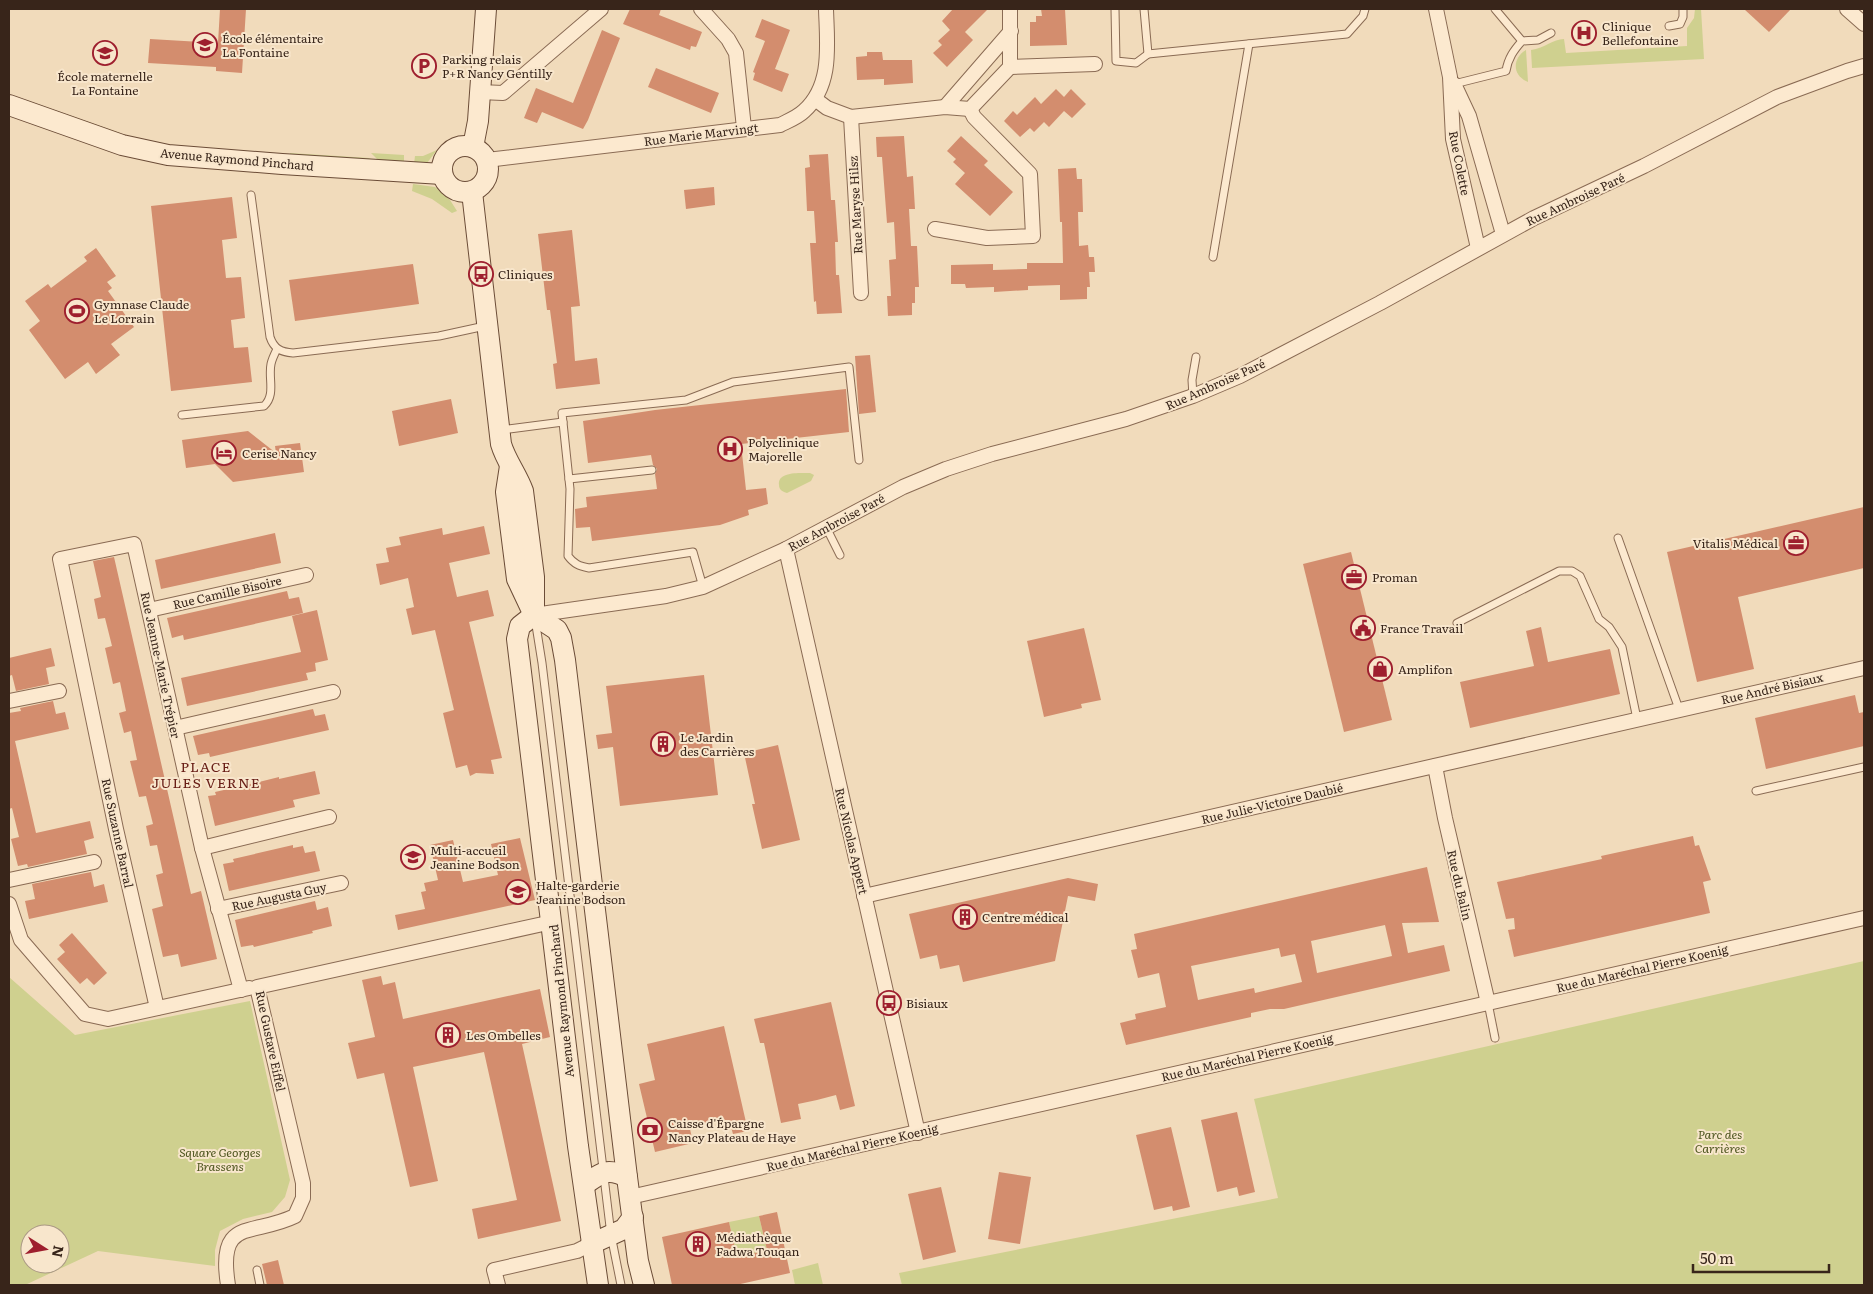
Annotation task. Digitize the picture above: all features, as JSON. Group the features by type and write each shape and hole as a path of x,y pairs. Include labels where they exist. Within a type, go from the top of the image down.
{"street":[{"path":"480,153 461,145 450,150 443,160 442,174 452,189 461,192 472,192 484,183 488,176 489,168 480,153 478,121 486,9"},
{"path":"480,92 502,93 601,9"},
{"path":"701,9 728,39 736,53 744,128"},
{"name":"Rue Marie Marvingt","path":"480,153 780,125 803,112 815,99 824,78 828,59 826,9"},
{"path":"970,109 1010,67 1010,9"},
{"name":"Rue Colette","path":"1436,9 1452,80 1468,116 1503,234"},
{"path":"1847,9 1864,24"},
{"path":"945,107 1011,31"},
{"path":"1010,67 1095,64"},
{"name":"Rue Ambroise Paré","path":"534,615 666,596 703,587 786,549 903,487 946,469 992,454 1126,419 1193,396 1240,376 1372,308 1503,234 1644,166 1777,97 1831,76 1864,66"},
{"name":"Rue Colette","path":"1452,80 1453,139 1478,248"},
{"path":"815,99 827,108 850,117 945,107 970,109"},
{"name":"Avenue Raymond Pinchard","path":"9,105 122,145 168,155 442,174"},
{"path":"935,229 987,238 1034,236 1030,174 974,116 970,109"},
{"name":"Rue Maryse Hilsz","path":"850,117 861,293"},
{"name":"Avenue Raymond Pinchard","path":"472,192 500,430 504,454 523,491 534,576 534,615 520,626 517,639 552,922 557,978 591,1244 598,1285"},
{"name":"Rue Jeanne-Marie Trépier","path":"60,559 134,544 202,848 241,990"},
{"name":"Rue Nicolas Appert","path":"786,549 918,1133"},
{"name":"Rue Suzanne Barral","path":"60,559 116,829 157,1008"},
{"name":"Rue Camille Bisoire","path":"149,610 306,575"},
{"path":"534,615 557,630 561,638 565,660 627,1177 638,1261 644,1285"},
{"name":"Rue André Bisiaux","path":"1679,709 1864,668"},
{"path":"9,701 59,691"},
{"path":"175,728 333,692"},
{"name":"Rue Julie-Victoire Daubié","path":"864,896 1679,709"},
{"name":"Rue du Balin","path":"1435,766 1445,818 1488,1003"},
{"path":"202,848 329,817"},
{"path":"9,880 94,862"},
{"name":"Rue Augusta Guy","path":"218,909 341,883"},
{"path":"9,904 21,940 85,1014 108,1019 257,987"},
{"name":"Rue du Maréchal Pierre Koenig","path":"630,1197 1864,918"},
{"name":"Rue Gustave Eiffel","path":"228,1285 225,1268 226,1256 229,1245 234,1237 241,1232 287,1220 295,1216 303,1198 303,1183 257,987 552,922"},
{"path":"584,1185 604,1172 615,1171 627,1177"},
{"path":"498,1285 494,1270 577,1250 624,1229 633,1217"}],"lane":[{"path":"1116,9 1116,62 1136,63 1148,54 1346,34 1363,16 1365,9"},
{"path":"1144,9 1148,54"},
{"path":"1495,9 1522,41"},
{"path":"1669,26 1680,24 1683,18 1683,9"},
{"path":"1452,80 1506,71 1507,63 1513,51 1522,41 1538,40 1551,33"},
{"path":"1213,257 1249,44"},
{"path":"251,195 270,337 272,344 277,349 293,353 439,336 487,325"},
{"path":"182,415 264,406 270,397 272,383 271,364 277,349"},
{"path":"1193,396 1192,380 1196,357"},
{"path":"703,587 693,552 589,568 573,562 568,556 570,489 562,412 686,400 733,382 849,367 858,460"},
{"path":"500,430 563,422"},
{"path":"569,479 652,470"},
{"path":"826,527 840,555"},
{"path":"1618,538 1679,709"},
{"path":"1458,623 1559,571 1572,571 1580,576 1599,619 1610,627 1622,648 1637,719"},
{"name":"Avenue Raymond Pinchard","path":"534,615 543,672 611,1235 621,1285"},
{"path":"1756,791 1864,767"},
{"path":"1488,1003 1495,1038"},
{"path":"257,1270 260,1285"}],"green space":[{"path":"1695,9 1701,9 1704,59 1532,68 1531,50 1560,39 1564,39 1566,53 1687,46 1687,28 1694,18"},
{"path":"1526,50 1528,82 1519,76 1516,67 1518,58"},
{"path":"20,98 120,133 119,135 19,100"},
{"path":"437,150 427,163 414,164 415,156 423,156"},
{"path":"290,153 369,158 374,161 290,157"},
{"path":"371,153 404,155 404,163 379,161"},
{"path":"413,184 435,187 450,200 457,211 452,213 432,199 412,191"},
{"path":"810,473 814,475 811,481 787,493 780,488 779,480 786,475"},
{"name":"Parc des Carrières","path":"1864,961 1864,1285 902,1285 899,1273 1278,1198 1254,1099"},
{"name":"Square Georges Brassens","path":"9,977 75,1035 250,1001 290,1180 285,1197 272,1212 243,1219 220,1231 215,1250 215,1266 98,1251 70,1264 70,1224 20,1224 20,1274 49,1274 25,1285 9,1285"},
{"path":"759,1216 767,1250 737,1257 729,1222"},
{"path":"818,1263 823,1285 795,1285 792,1270"}],"building":[{"path":"220,9 246,9 242,73 216,71 216,67 148,63 150,39 218,43"},
{"path":"630,9 661,9 659,15 702,32 696,47 691,46 690,50 623,24"},
{"path":"953,9 988,9 965,32 973,40 947,67 933,53 942,45 938,41 950,30 942,21"},
{"path":"1041,9 1065,9 1067,45 1030,46 1030,22 1036,22 1036,16 1042,16"},
{"path":"1744,9 1791,9 1769,32"},
{"path":"762,19 790,30 775,69 789,74 782,92 753,80 755,73 753,72 765,41 755,37"},
{"path":"602,30 620,38 583,129 542,112 537,123 524,118 536,88 573,103"},
{"path":"867,52 882,52 883,60 912,60 913,83 884,85 884,79 857,80 856,57 867,56"},
{"path":"656,68 719,93 711,113 648,87"},
{"path":"1056,89 1064,97 1071,89 1086,104 1072,118 1064,111 1049,127 1044,122 1034,132 1030,128 1020,137 1004,121 1013,111 1017,115 1035,97 1041,104"},
{"path":"904,136 907,177 913,176 915,209 909,209 911,246 917,246 919,287 915,287 915,303 912,303 912,315 888,316 887,296 891,296 889,260 896,259 894,222 887,223 882,157 877,157 876,137"},
{"path":"961,136 988,161 984,165 1013,192 990,216 955,184 965,173 953,162 956,159 947,151"},
{"path":"828,154 831,200 835,200 838,242 835,242 836,275 839,275 842,313 817,314 816,301 814,302 810,243 816,243 814,211 807,211 805,168 810,167 809,155"},
{"path":"1076,168 1077,179 1082,179 1083,212 1078,212 1079,246 1088,245 1089,257 1094,257 1095,272 1089,272 1090,287 1087,287 1087,299 1060,300 1060,285 1028,286 1028,290 994,292 994,287 966,288 965,284 951,284 951,265 993,264 993,270 1027,269 1027,263 1063,263 1058,169"},
{"path":"714,187 715,205 686,209 684,190"},
{"path":"232,197 237,238 222,240 226,278 241,277 245,318 231,320 234,348 248,347 252,382 171,391 151,206"},
{"path":"572,230 580,306 571,307 575,361 597,358 600,384 556,389 553,364 557,363 550,310 547,310 538,234"},
{"name":"Gymnase Claude Le Lorrain","path":"96,248 116,276 107,282 112,288 108,291 134,327 111,344 120,355 96,374 88,362 65,379 29,330 40,321 25,301 48,284 51,288 87,261 84,257"},
{"path":"413,264 419,304 295,321 289,280"},
{"path":"870,355 876,412 859,414 855,356"},
{"path":"846,389 849,432 741,444 746,490 766,488 768,504 748,510 749,515 720,525 592,541 590,527 576,528 575,509 587,507 586,497 657,489 655,474 657,469 653,465 651,455 588,463 583,421 655,410"},
{"path":"451,399 458,433 399,446 392,411"},
{"name":"Cerise Nancy","path":"248,431 276,453 275,446 300,443 304,472 233,482 215,464 186,468 182,440"},
{"path":"1864,507 1864,568 1738,597 1754,669 1697,682 1667,552"},
{"path":"484,526 490,554 449,563 457,597 488,590 494,616 469,622 502,758 491,760 494,774 476,773 470,776 467,765 456,768 443,713 454,710 435,630 412,635 406,609 414,607 408,578 380,585 376,564 389,562 386,548 401,545 399,537 442,528 443,535"},
{"path":"275,533 281,563 161,589 155,560"},
{"path":"1351,552 1392,720 1344,732 1303,564"},
{"path":"114,557 191,894 201,891 217,959 181,967 178,954 163,957 152,909 163,906 156,875 163,873 157,845 150,846 146,826 153,824 146,796 139,797 130,761 137,760 131,731 124,733 119,713 126,711 120,682 113,684 105,648 112,646 105,618 98,619 94,599 101,597 93,561"},
{"path":"287,591 289,599 299,597 303,613 184,640 183,635 172,638 167,618"},
{"path":"317,610 328,660 315,663 316,671 306,673 308,680 187,706 181,678 301,652 292,616"},
{"path":"1541,627 1548,662 1610,649 1620,694 1470,728 1460,682 1534,666 1526,631"},
{"path":"1084,628 1101,700 1081,704 1082,708 1044,717 1027,641"},
{"path":"51,648 55,666 46,668 49,684 16,691 12,675 9,676 9,658"},
{"name":"Le Jardin des Carrières","path":"704,675 718,795 620,806 613,747 598,749 596,735 612,733 606,686"},
{"path":"1855,695 1859,713 1864,712 1864,746 1766,769 1755,718"},
{"path":"53,701 56,714 65,712 69,729 15,741 36,833 90,821 94,838 84,841 87,854 28,867 27,864 18,866 11,839 19,837 12,808 9,809 9,713 21,711 20,708"},
{"path":"313,709 315,716 325,714 329,730 210,757 209,753 198,755 193,736"},
{"path":"778,745 800,840 762,849 752,804 755,804 744,753"},
{"path":"315,771 320,794 293,800 295,807 215,826 208,796 216,795 215,792 279,777 279,779"},
{"path":"1693,836 1695,846 1699,845 1711,880 1703,882 1710,913 1514,957 1508,930 1515,929 1514,918 1506,919 1497,882 1602,859 1601,856"},
{"path":"520,838 535,900 398,930 395,915 425,909 421,892 426,891 424,883 438,880 430,845 453,840 463,882 498,875 491,844"},
{"path":"293,845 293,848 303,846 305,853 315,851 320,871 229,891 223,864 234,862 233,859"},
{"path":"1427,867 1439,922 1402,923 1408,953 1444,945 1450,971 1284,1009 1270,1009 1251,1013 1251,1017 1126,1045 1120,1023 1136,1019 1135,1014 1166,1007 1159,973 1138,978 1131,950 1137,949 1134,934","holes":["1385,925 1392,956 1317,973 1311,941","1279,948 1281,957 1295,954 1302,982 1255,993 1254,988 1198,1000 1191,966"]},
{"path":"91,872 94,887 104,884 108,902 29,919 25,901 35,899 32,884"},
{"path":"1068,878 1098,884 1095,901 1068,896 1055,961 963,982 959,965 940,969 937,955 920,959 909,914"},
{"path":"315,901 317,910 328,907 332,926 312,931 313,933 254,947 253,945 241,947 235,920"},
{"path":"72,933 107,973 94,985 87,978 80,984 57,959 65,952 59,945"},
{"path":"381,976 383,985 395,982 403,1019 540,989 550,1037 522,1044 561,1221 478,1239 472,1209 517,1200 484,1052 413,1067 438,1181 410,1187 384,1073 357,1079 348,1043 375,1037 362,980"},
{"path":"831,1002 855,1106 840,1110 836,1095 798,1104 801,1119 781,1123 764,1043 760,1043 754,1019"},
{"path":"724,1026 748,1131 733,1134 729,1120 690,1129 693,1143 655,1152 639,1084 655,1080 647,1044"},
{"path":"1237,1112 1255,1192 1239,1196 1237,1187 1217,1192 1201,1120"},
{"path":"1171,1127 1190,1207 1173,1211 1172,1206 1154,1210 1136,1135"},
{"path":"999,1172 1031,1177 1020,1244 988,1239"},
{"path":"941,1187 956,1252 923,1260 908,1194"},
{"name":"Médiathèque Fadwa Touqan","path":"777,1212 790,1273 736,1285 672,1285 662,1237 729,1222 737,1257 767,1250 759,1216"},
{"path":"278,1260 284,1285 267,1285 262,1264"}],"place":[{"name":"Clinique Bellefontaine","path":"1584,33"},
{"name":"École élémentaire La Fontaine","path":"205,45"},
{"name":"École maternelle La Fontaine","path":"105,53"},
{"name":"Parking relais P+R Nancy Gentilly","path":"424,66"},
{"name":"Cliniques","path":"481,274"},
{"name":"Gymnase Claude Le Lorrain","path":"77,311"},
{"name":"Polyclinique Majorelle","path":"730,449"},
{"name":"Cerise Nancy","path":"224,453"},
{"name":"Vitalis Médical","path":"1796,543"},
{"name":"Proman","path":"1354,577"},
{"name":"France Travail","path":"1363,628"},
{"name":"Amplifon","path":"1380,669"},
{"name":"Le Jardin des Carrières","path":"663,744"},
{"name":"Multi-accueil Jeanine Bodson","path":"413,857"},
{"name":"Halte-garderie Jeanine Bodson","path":"518,892"},
{"name":"Centre médical","path":"965,917"},
{"name":"Bisiaux","path":"889,1003"},
{"name":"Les Ombelles","path":"448,1035"},
{"name":"Caisse d'Épargne Nancy Plateau de Haye","path":"650,1130"},
{"name":"Médiathèque Fadwa Touqan","path":"698,1244"}],"district":[{"name":"PLACE JULES VERNE","path":"206,774"}]}
